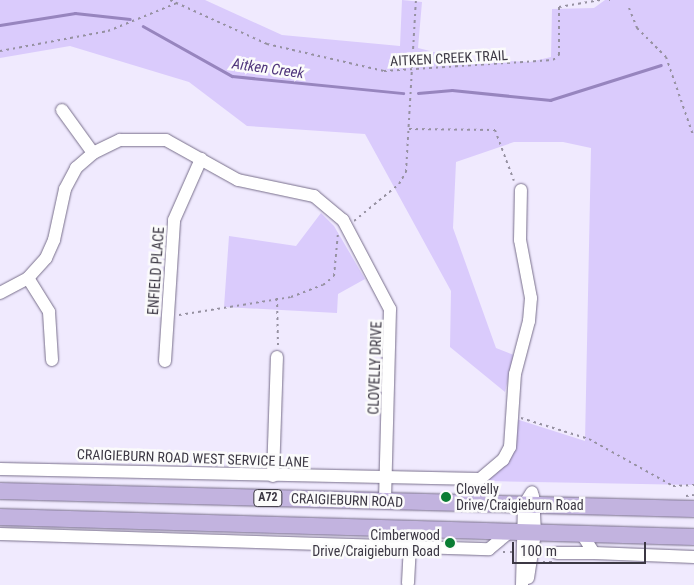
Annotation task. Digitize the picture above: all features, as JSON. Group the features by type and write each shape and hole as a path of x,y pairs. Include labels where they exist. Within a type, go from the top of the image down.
{"main road":[{"name":"CRAIGIEBURN ROAD","path":"0,491 694,509"},
{"name":"CRAIGIEBURN ROAD","path":"0,517 694,537"}],"street":[{"path":"62,110 93,153"},
{"name":"CLOVELLY DRIVE","path":"0,292 28,278 54,240 69,179 93,153 120,140 148,137 173,142 247,184 314,196 338,214 351,232 384,290 392,318 385,501"},
{"name":"ENFIELD PLACE","path":"165,361 174,220 201,159"},
{"name":"CRAIGIEBURN ROAD WEST SERVICE LANE","path":"0,469 385,479 480,479 506,455 515,374 531,298 520,240 518,186"},
{"path":"28,278 49,312 52,360"},
{"path":"273,476 278,351"},
{"path":"522,585 522,532 530,505"},
{"path":"224,523 245,540"},
{"path":"0,534 410,545 489,549 522,532"},
{"path":"522,532 527,585"},
{"path":"582,534 594,554"},
{"path":"408,583 410,545"},
{"path":"557,553 694,557"}],"path":[{"name":"AITKEN CREEK TRAIL","path":"170,0 267,44 384,71 532,65 553,60 559,55 559,7 600,0"},
{"path":"355,221 404,179 409,129 416,0"},
{"path":"0,51 88,36 142,21 180,3"},
{"path":"629,8 637,28 666,57 693,135"},
{"path":"409,129 495,130 518,186"},
{"path":"176,315 307,291 334,276 339,229"},
{"path":"277,298 278,351"},
{"path":"521,418 589,439 673,486 694,485"}],"shaded area":[{"path":"0,0 205,0 282,35 400,46 402,0 422,2 418,48 462,59 530,62 551,57 552,9 594,8 605,0 694,0 694,485 486,481 496,474 516,419 585,441 591,148 563,142 514,142 456,162 453,228 496,348 514,355 505,392 450,347 451,291 365,134 247,126 189,82 70,46 0,58"},
{"path":"321,213 334,226 365,279 338,294 337,313 224,307 229,236 296,246"}],"waterway":[{"name":"Aitken Creek","path":"0,25 75,13 130,19"},
{"name":"Aitken Creek","path":"143,26 232,76 403,93"},
{"name":"Aitken Creek","path":"418,93 452,90 550,100 661,65"}],"place":[{"name":"Clovelly Drive/Craigieburn Road","path":"446,497"},
{"name":"Cimberwood Drive/Craigieburn Road","path":"450,543"}]}
